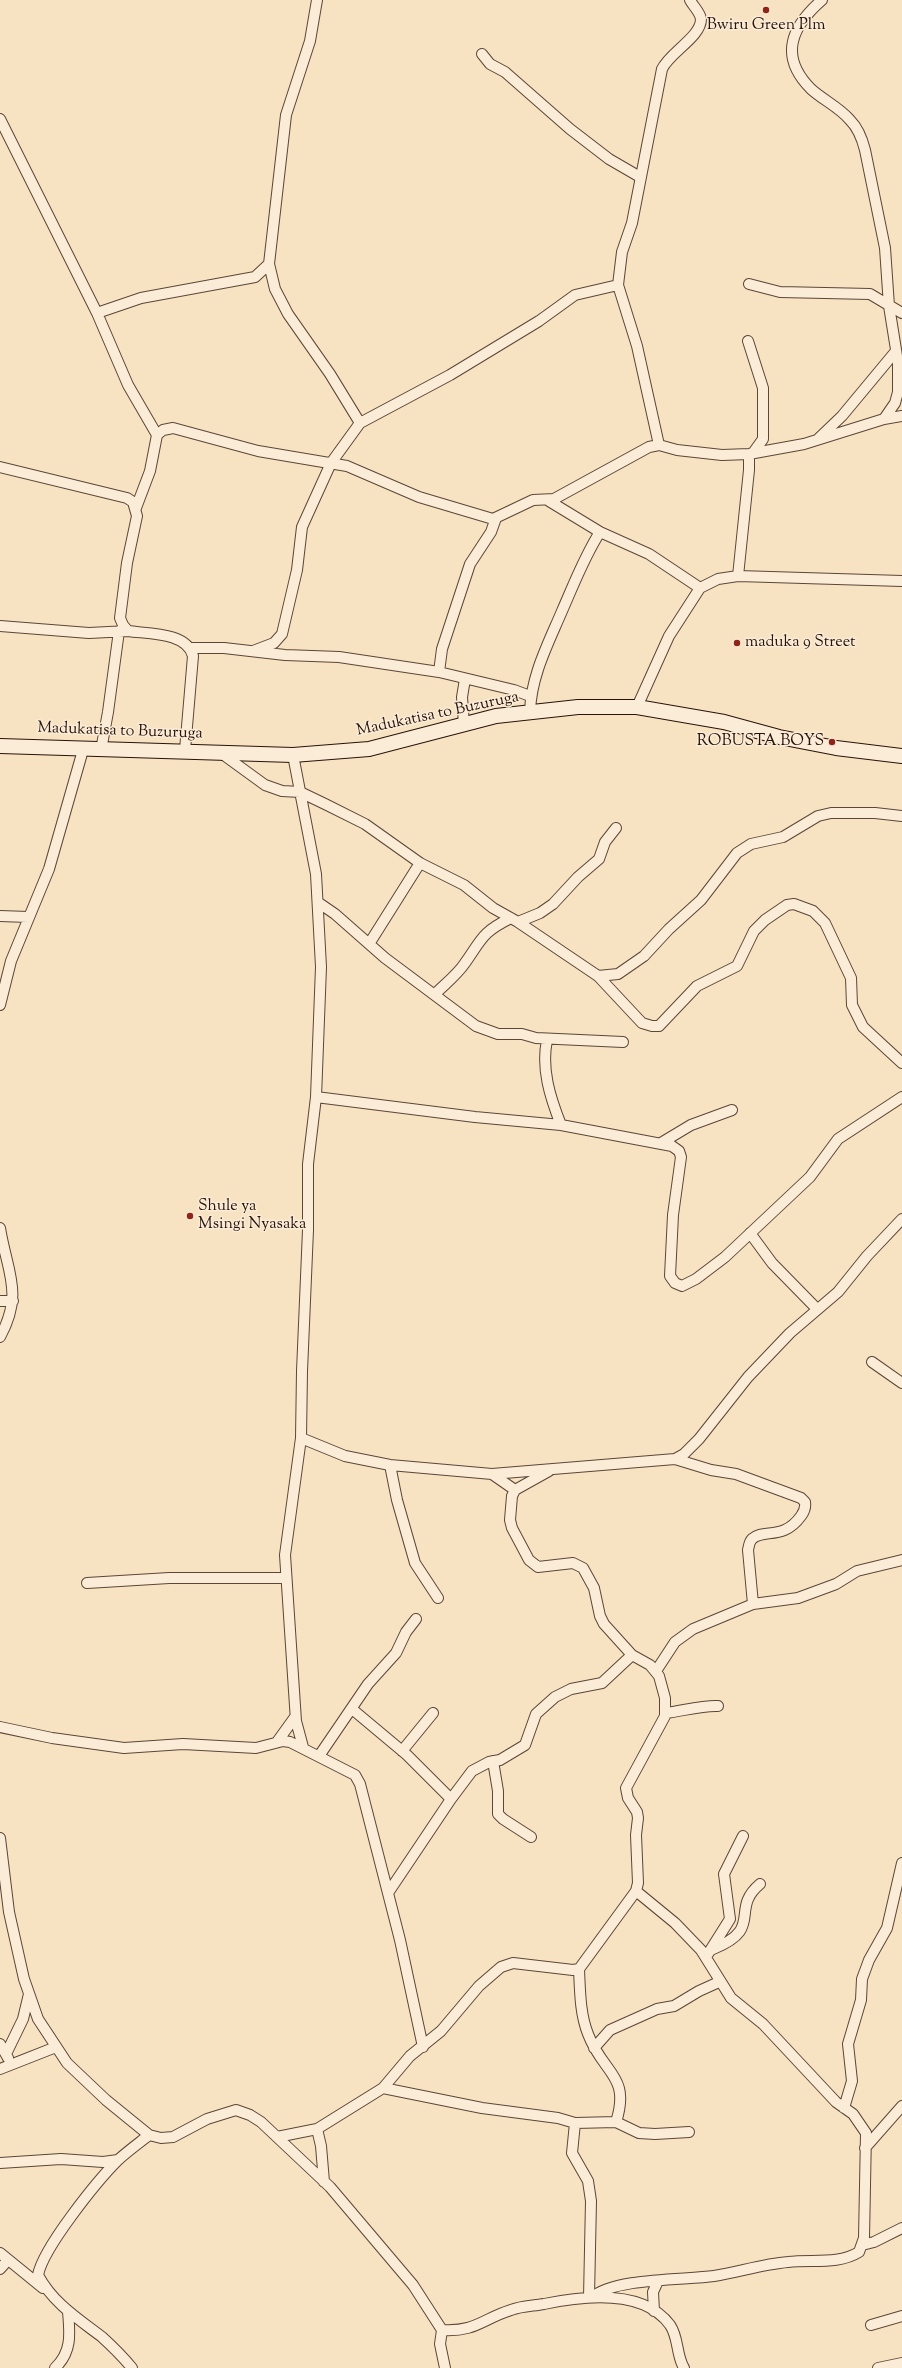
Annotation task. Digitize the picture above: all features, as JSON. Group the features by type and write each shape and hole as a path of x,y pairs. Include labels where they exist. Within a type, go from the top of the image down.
{"main road":[{"name":"Madukatisa to Buzuruga","path":"0,746 83,750 185,750 293,755 369,749 464,724 530,712 578,707 637,707 724,722 778,737 877,755 902,756"}],"street":[{"path":"317,0 310,41 286,115 268,264 274,284 288,314 330,374 360,423"},
{"path":"659,445 637,346 618,286 622,252 632,223 662,69 667,60 692,37 700,24 699,14 690,0"},
{"path":"822,0 808,13 797,29 792,45 793,58 810,88 849,119 861,136 885,248 888,306 898,337 896,351 898,392 895,402 884,419"},
{"path":"482,54 490,64 505,72 570,129 609,159 640,177"},
{"path":"0,119 97,313 128,385 157,435 150,471 136,508"},
{"path":"97,313 141,298 256,275 268,264"},
{"path":"256,275 274,284"},
{"path":"749,284 780,292 864,293 876,297 888,306 902,313"},
{"path":"253,651 274,643 282,634 297,570 302,527 331,462 360,423 456,371 539,320 575,295 618,286"},
{"path":"738,576 751,453 763,439 763,388 748,341"},
{"path":"816,440 842,416 896,351"},
{"path":"157,435 164,430 173,428 187,430 258,451 331,462 366,472 427,500 490,519 496,518 532,500 549,500 649,447 659,445 677,450 700,453 751,453 778,450 884,419 902,416"},
{"path":"0,467 127,498 133,502 136,508 137,516 127,563 120,618 124,631 101,750"},
{"path":"549,500 600,532 649,554 700,588"},
{"path":"439,672 442,649 470,564 491,532 496,518"},
{"path":"530,712 530,696 538,667 581,566 600,532"},
{"path":"637,707 669,636 700,588 718,579 738,576 902,581"},
{"path":"0,626 89,633 124,631 178,639 191,648 224,648 285,655 339,657 439,672 514,690 530,696"},
{"path":"185,750 193,656 191,648"},
{"path":"464,724 462,697 465,679"},
{"path":"0,1005 11,961 49,869 83,750"},
{"path":"220,752 265,785 282,791 300,792 365,824 420,863 453,878 598,976 642,1023 652,1026 659,1026 697,986 737,966 754,931 765,920 787,905 794,904 813,911 825,923 849,972 852,991 852,1005 863,1027 902,1063"},
{"path":"293,755 316,874 319,903 321,996 316,1097 308,1164 308,1230 302,1371 301,1438 285,1556 295,1717 303,1747"},
{"path":"598,976 618,974 644,956 669,929 700,900 737,853 751,844 783,837 818,816 831,814 875,813 902,816"},
{"path":"435,994 465,963 482,938 498,924 540,913 553,904 578,877 599,859 605,842 616,828"},
{"path":"369,944 420,863"},
{"path":"319,903 335,914 385,958 476,1026 486,1031 498,1034 522,1034 547,1040 623,1042"},
{"path":"0,916 28,917"},
{"path":"547,1040 544,1057 545,1073 553,1105 562,1125"},
{"path":"316,1097 475,1118 562,1125 672,1146 679,1151 681,1157 671,1249 670,1276 675,1283 682,1286 696,1279 725,1257 810,1177 838,1139 902,1097"},
{"path":"661,1143 691,1125 732,1110"},
{"path":"675,1459 684,1454 699,1439 748,1377 790,1332 838,1292 867,1256 902,1219"},
{"path":"0,1228 13,1283 13,1301 8,1320 0,1337"},
{"path":"750,1233 772,1262 817,1309"},
{"path":"0,1301 13,1301"},
{"path":"872,1362 901,1382"},
{"path":"301,1438 345,1456 390,1465 492,1474 549,1471 675,1459 711,1470 736,1474 801,1498 805,1502 805,1510 793,1526 777,1533 755,1537 749,1542 748,1550 753,1604"},
{"path":"390,1465 397,1500 415,1563 438,1598"},
{"path":"549,1471 515,1490 512,1496 510,1520 521,1547 529,1560 538,1567 573,1563 583,1568 594,1588 602,1620 632,1655 656,1671 665,1698 666,1713 659,1731 626,1788 628,1798 637,1812 638,1818 636,1835 638,1883 636,1891 579,1969 584,2021 594,2048 619,2084 621,2105 616,2122"},
{"path":"492,1474 515,1490"},
{"path":"656,1671 681,1636 753,1604 798,1598 836,1584 857,1571 902,1560"},
{"path":"87,1583 169,1578 286,1578"},
{"path":"319,1756 375,1675 396,1653 406,1632 416,1619"},
{"path":"388,1893 451,1799 472,1771 493,1761 500,1760 525,1745 536,1714 555,1697 571,1689 602,1682 632,1655"},
{"path":"666,1713 692,1710 708,1705 718,1706"},
{"path":"352,1709 428,1774 451,1799"},
{"path":"402,1751 433,1713"},
{"path":"277,1742 295,1717"},
{"path":"0,1727 52,1738 124,1748 183,1744 256,1748 277,1742 290,1742 303,1747 356,1775 360,1784 388,1893 423,2047"},
{"path":"493,1761 498,1791 498,1814 503,1819 531,1837"},
{"path":"709,1953 730,1919 724,1874 743,1836"},
{"path":"0,1838 9,1912 16,1952 38,2019 67,2063 106,2100 149,2135 161,2138 173,2137 208,2120 236,2110 250,2115 261,2122 324,2182 412,2285 442,2330 440,2344 446,2368"},
{"path":"844,2108 852,2081 848,2044 861,2000 862,1979 868,1960 887,1928 902,1863"},
{"path":"709,1953 736,1937 742,1929 747,1897 760,1884"},
{"path":"591,2297 609,2288 658,2281 711,2276 790,2261 818,2262 852,2256 859,2252 862,2245 866,2133 861,2124 853,2114 844,2108 802,2067 763,2024 731,1998 719,1982 709,1953 636,1891"},
{"path":"277,2138 317,2129 383,2088 410,2056 441,2031 479,1986 501,1967 513,1963 579,1969"},
{"path":"594,2048 610,2030 657,2009 674,2006 699,1991 719,1982"},
{"path":"6,2054 23,2019 29,1994"},
{"path":"0,2044 12,2063"},
{"path":"0,2069 56,2047"},
{"path":"383,2088 482,2108 558,2118 575,2123 616,2122 639,2133 655,2134 689,2132"},
{"path":"865,2148 902,2106"},
{"path":"575,2123 572,2153 588,2181 591,2201 591,2297"},
{"path":"317,2129 321,2146 324,2182"},
{"path":"46,2290 38,2275 46,2254 78,2208 118,2160 149,2135"},
{"path":"0,2163 61,2159 103,2162 118,2160"},
{"path":"862,2245 874,2242 902,2228"},
{"path":"0,2253 46,2290 68,2312 107,2342 132,2368"},
{"path":"0,2269 8,2260"},
{"path":"654,2311 653,2292 658,2281"},
{"path":"442,2330 469,2329 511,2310 563,2299 591,2297 615,2298 643,2305 654,2311 670,2324 675,2334 679,2367"},
{"path":"55,2368 66,2353 70,2343 68,2312"},
{"path":"871,2325 902,2316"},
{"path":"878,2368 902,2363"}],"place":[{"name":"Bwiru Green Plm","path":"766,10"},
{"name":"maduka 9 Street","path":"737,643"},
{"name":"ROBUSTA BOYS","path":"832,742"},
{"name":"Shule ya Msingi Nyasaka","path":"190,1216"}]}
